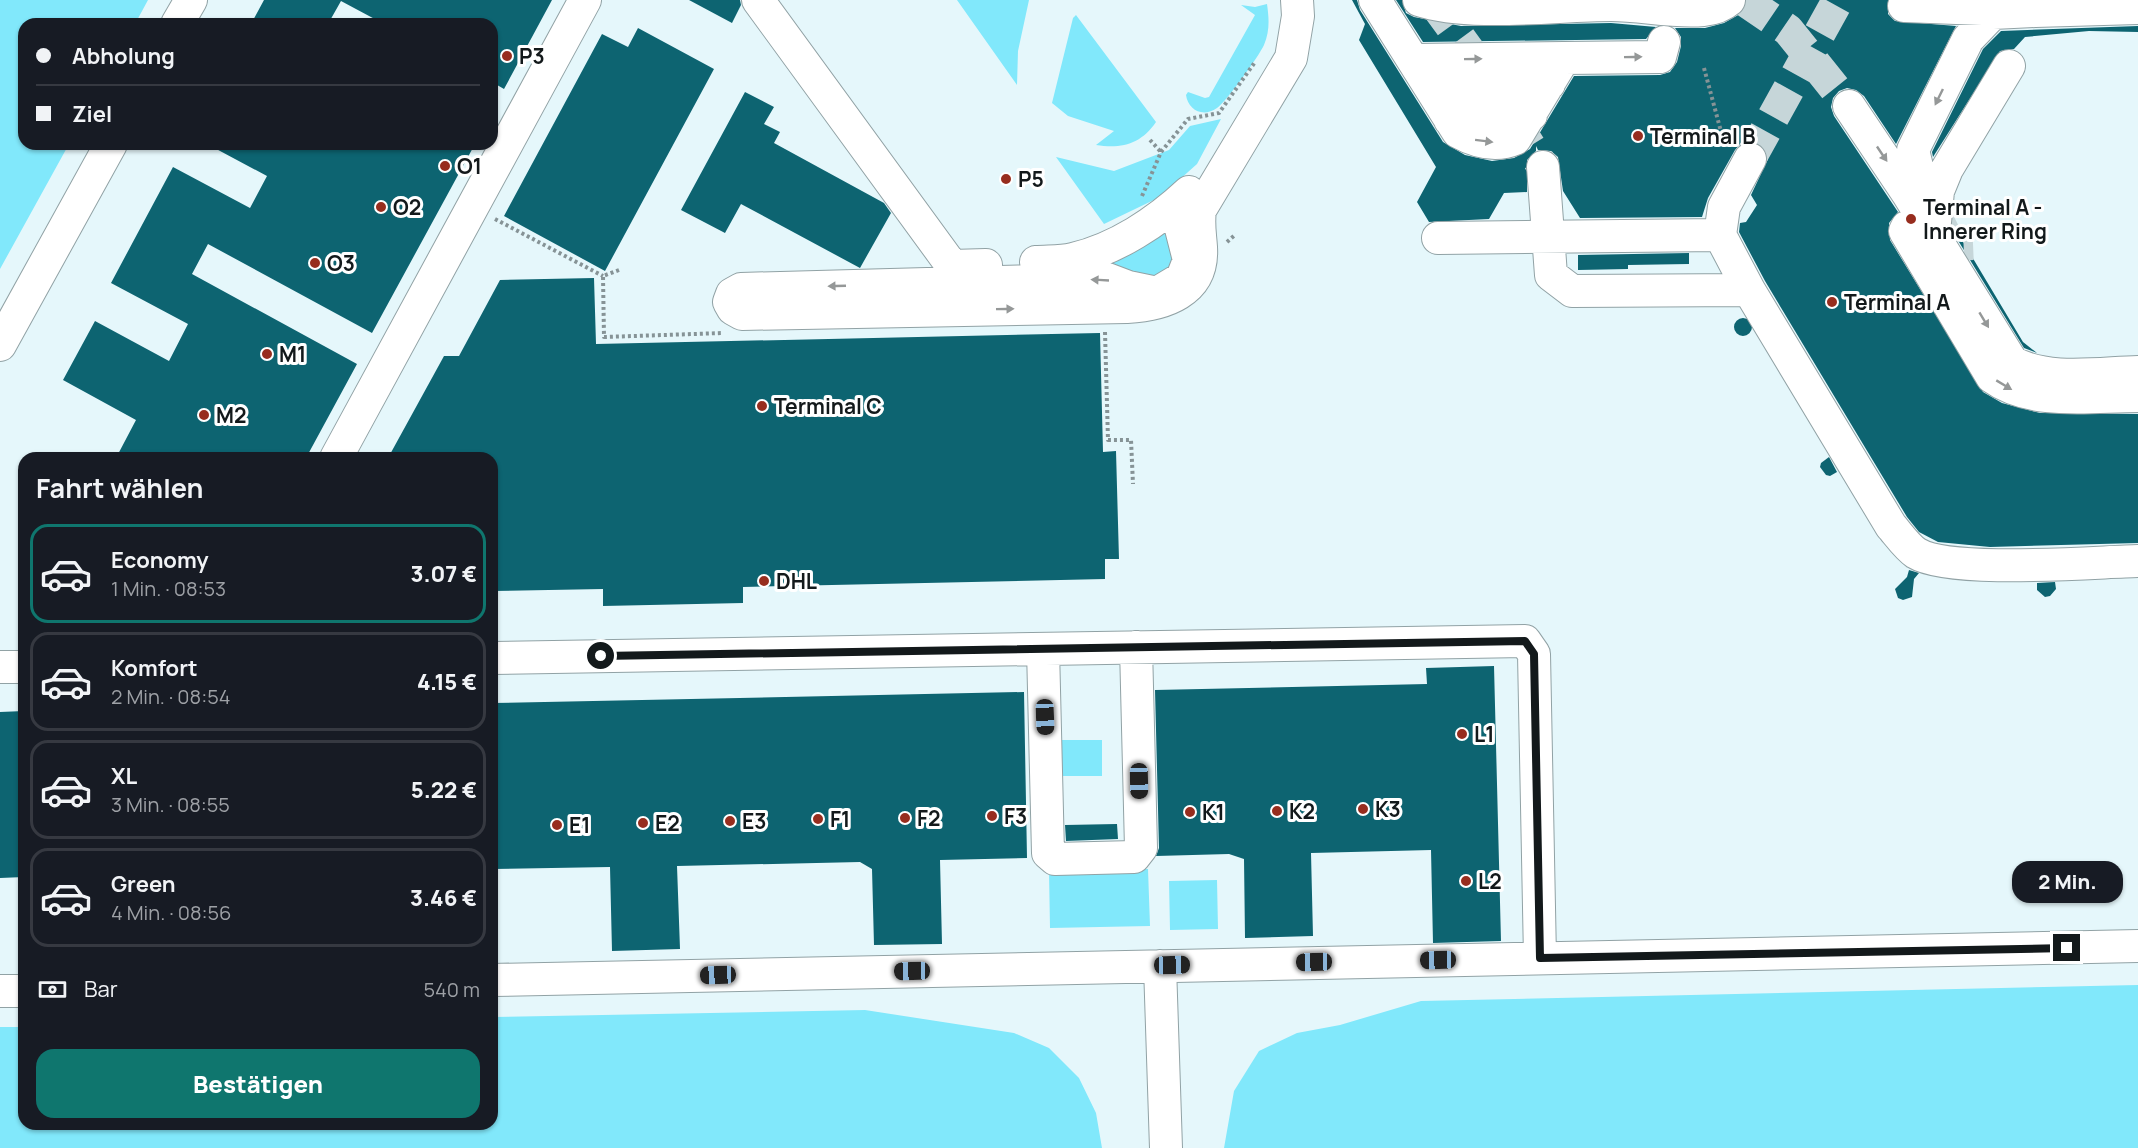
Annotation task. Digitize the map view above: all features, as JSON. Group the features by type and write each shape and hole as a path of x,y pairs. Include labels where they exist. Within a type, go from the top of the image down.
{"lane":[{"path":"180,18 190,0"},
{"path":"339,452 585,0"},
{"path":"758,0 952,266 1072,260 1129,237 1175,205 1205,177 1269,74 1280,47 1292,5"},
{"path":"1375,0 1415,60 1458,132 1471,140 1507,142 1515,139 1556,71"},
{"path":"1419,0 1453,7 1540,8 1621,2 1670,19 1715,8 1729,0"},
{"path":"1175,205 1189,260 1182,278 1157,293 1128,287 1107,279 945,296 742,314 733,309 729,302 732,294 741,289 945,296 1151,305 1173,299 1191,282 1199,267 1201,248 1197,227 1200,210 1292,58 1292,5"},
{"path":"1904,6 2056,18"},
{"path":"1967,69 1992,30 2008,19 2056,18 2138,8"},
{"path":"1933,235 1913,150 1968,39 1993,14 2056,18"},
{"path":"1432,89 1660,57 1670,19"},
{"path":"1415,60 1556,71"},
{"path":"1933,235 1938,191 1947,169 2009,66"},
{"path":"1849,106 1916,207 2012,362 2024,368 2057,374 2138,372"},
{"path":"0,345 108,150"},
{"path":"1750,159 1724,207 1720,235 1749,290 1891,526 1917,553 1951,562 1987,565 2138,561"},
{"path":"1543,167 1551,275 1572,291 1749,290"},
{"path":"1916,207 1905,231 1992,377 2008,389 2028,395 2138,396"},
{"path":"1438,238 1720,235"},
{"path":"498,658 1525,641 1534,654 1540,958"},
{"path":"1043,649 1048,853 1055,859 1134,857 1141,848 1136,647"},
{"path":"0,667 18,667"},
{"path":"498,980 2138,946"},
{"path":"1160,966 1166,1148"},
{"path":"0,991 18,991"}],"path":[{"path":"1155,166 1161,152 1188,119 1219,113 1260,56"},
{"path":"1704,69 1723,139"},
{"path":"1150,140 1161,152"},
{"path":"472,206 603,276 619,270"},
{"path":"603,276 604,337 731,333"},
{"path":"1104,325 1108,440 1131,440 1133,484"},
{"path":"1100,342 1106,345"}],"shaded area":[{"path":"0,0 148,0 138,18 18,18 18,150 66,150 0,269"},
{"path":"957,0 1029,0 1018,51 1017,85"},
{"path":"1267,4 1267,35 1261,51 1217,108 1207,112 1197,111 1190,105 1186,95 1188,92 1205,98 1209,97 1255,15 1241,5 1255,7"},
{"path":"1076,15 1156,122 1137,140 1114,146 1096,145 1114,131 1068,116 1052,103 1073,18"},
{"path":"1221,119 1197,164 1160,197 1104,224 1056,157 1114,171 1169,150 1190,126"},
{"path":"1164,223 1178,247 1164,281 1108,272 1109,257"},
{"path":"1056,740 1102,740 1102,776 1056,776"},
{"path":"1148,869 1150,926 1050,928 1049,871"},
{"path":"1217,880 1218,929 1170,930 1169,881"},
{"path":"2138,985 2138,1148 1224,1148 1234,1091 1259,1051 1297,1033 1340,1025 1421,1001"},
{"path":"865,1010 1014,1033 1049,1048 1079,1078 1096,1113 1102,1148 0,1148 0,1027 18,1027 18,1130 498,1130 498,1017"}],"building":[{"name":"P3","path":"264,0 552,0 504,89 498,86 498,18 373,18 341,1 331,18 254,18"},
{"path":"689,0 740,0 741,5 732,23"},
{"path":"1352,0 1357,0 1360,10 1443,142 1465,155 1492,161 1514,158 1530,149 1574,76 1660,75 1670,72 1677,62 1681,46 1681,37 1675,28 1705,28 1724,23 1740,14 1747,0 1888,0 1888,14 1895,21 1956,26 1896,144 1864,96 1856,90 1847,88 1839,91 1833,98 1831,107 1834,116 1898,212 1889,223 1890,240 1983,392 2002,403 2040,413 2138,414 2138,543 1990,547 1938,542 1919,532 1907,517 1765,281 1739,232 1740,223 1746,222 1757,205 1751,195 1768,159 1765,149 1758,143 1750,141 1741,143 1735,150 1708,198 1702,217 1580,218 1563,191 1558,157 1551,151 1538,150 1536,146 1536,151 1527,160 1527,192 1504,193 1489,219 1429,222 1417,202 1436,167 1359,40 1365,24"},
{"path":"1396,0 1402,0 1406,13 1414,17 1461,26 1611,23 1656,27 1646,39 1423,42"},
{"path":"2138,26 2138,32 2089,31 2025,37 2014,49 2000,51 1933,157 1932,152 1983,49 2001,31"},
{"path":"638,28 714,69 605,271 504,216 602,34 628,47"},
{"path":"745,92 774,107 764,124 780,132 774,143 884,203 891,213 860,268 741,204 725,233 681,210"},
{"path":"218,150 472,150 372,333 208,244 192,274 357,364 309,452 119,452 136,420 63,380 95,321 169,361 188,324 111,283 173,167 250,208 267,176"},
{"path":"1953,225 2023,342 2037,353 2024,348 1951,229"},
{"path":"1689,253 1689,264 1628,265 1628,269 1578,270 1578,255"},
{"name":"Terminal C","path":"594,278 596,344 1100,333 1103,452 1116,451 1119,559 1105,559 1105,579 743,587 743,603 603,606 603,589 498,591 498,452 391,452 444,356 459,356 500,280"},
{"path":"1743,318 1749,321 1752,327 1749,333 1743,336 1737,333 1734,327 1737,321"},
{"path":"1829,457 1837,472 1830,476 1826,475 1820,467 1821,463"},
{"path":"1909,570 1919,573 1914,579 1912,597 1903,600 1898,598 1895,589 1907,577"},
{"path":"2055,582 2056,589 2050,596 2045,597 2037,590 2037,583"},
{"path":"1494,666 1501,941 1433,943 1431,850 1311,853 1313,936 1245,938 1244,859 1229,854 1156,856 1159,848 1155,690 1427,684 1426,668"},
{"path":"1024,692 1027,858 940,860 942,944 874,945 872,869 860,862 677,866 680,949 612,951 610,867 498,869 498,703"},
{"path":"18,711 18,877 0,878 0,712"},
{"path":"1117,824 1118,839 1066,841 1065,825"}],"tunnel":[{"path":"1432,0 1475,59 1543,167"},
{"path":"1744,0 1788,30 1849,106"},
{"path":"1750,159 1838,0"},
{"path":"1935,214 1950,245 1973,244"}],"place":[{"name":"P3","path":"507,56"},
{"name":"Terminal B","path":"1638,136"},
{"name":"O1","path":"445,166"},
{"name":"P5","path":"1006,179"},
{"name":"O2","path":"381,207"},
{"name":"Terminal A - Innerer Ring","path":"1911,219"},
{"name":"O3","path":"315,263"},
{"name":"Terminal A","path":"1832,302"},
{"name":"M1","path":"267,354"},
{"name":"Terminal C","path":"762,406"},
{"name":"M2","path":"204,415"},
{"name":"DHL","path":"764,581"},
{"name":"L1","path":"1462,734"},
{"name":"K3","path":"1363,809"},
{"name":"K2","path":"1277,811"},
{"name":"K1","path":"1190,812"},
{"name":"F3","path":"992,816"},
{"name":"F2","path":"905,818"},
{"name":"F1","path":"818,819"},
{"name":"E3","path":"730,821"},
{"name":"E2","path":"643,823"},
{"name":"E1","path":"557,825"},
{"name":"L2","path":"1466,881"}],"route":[{"path":"601,656 1525,641 1534,654 1540,958 2067,948"}]}
